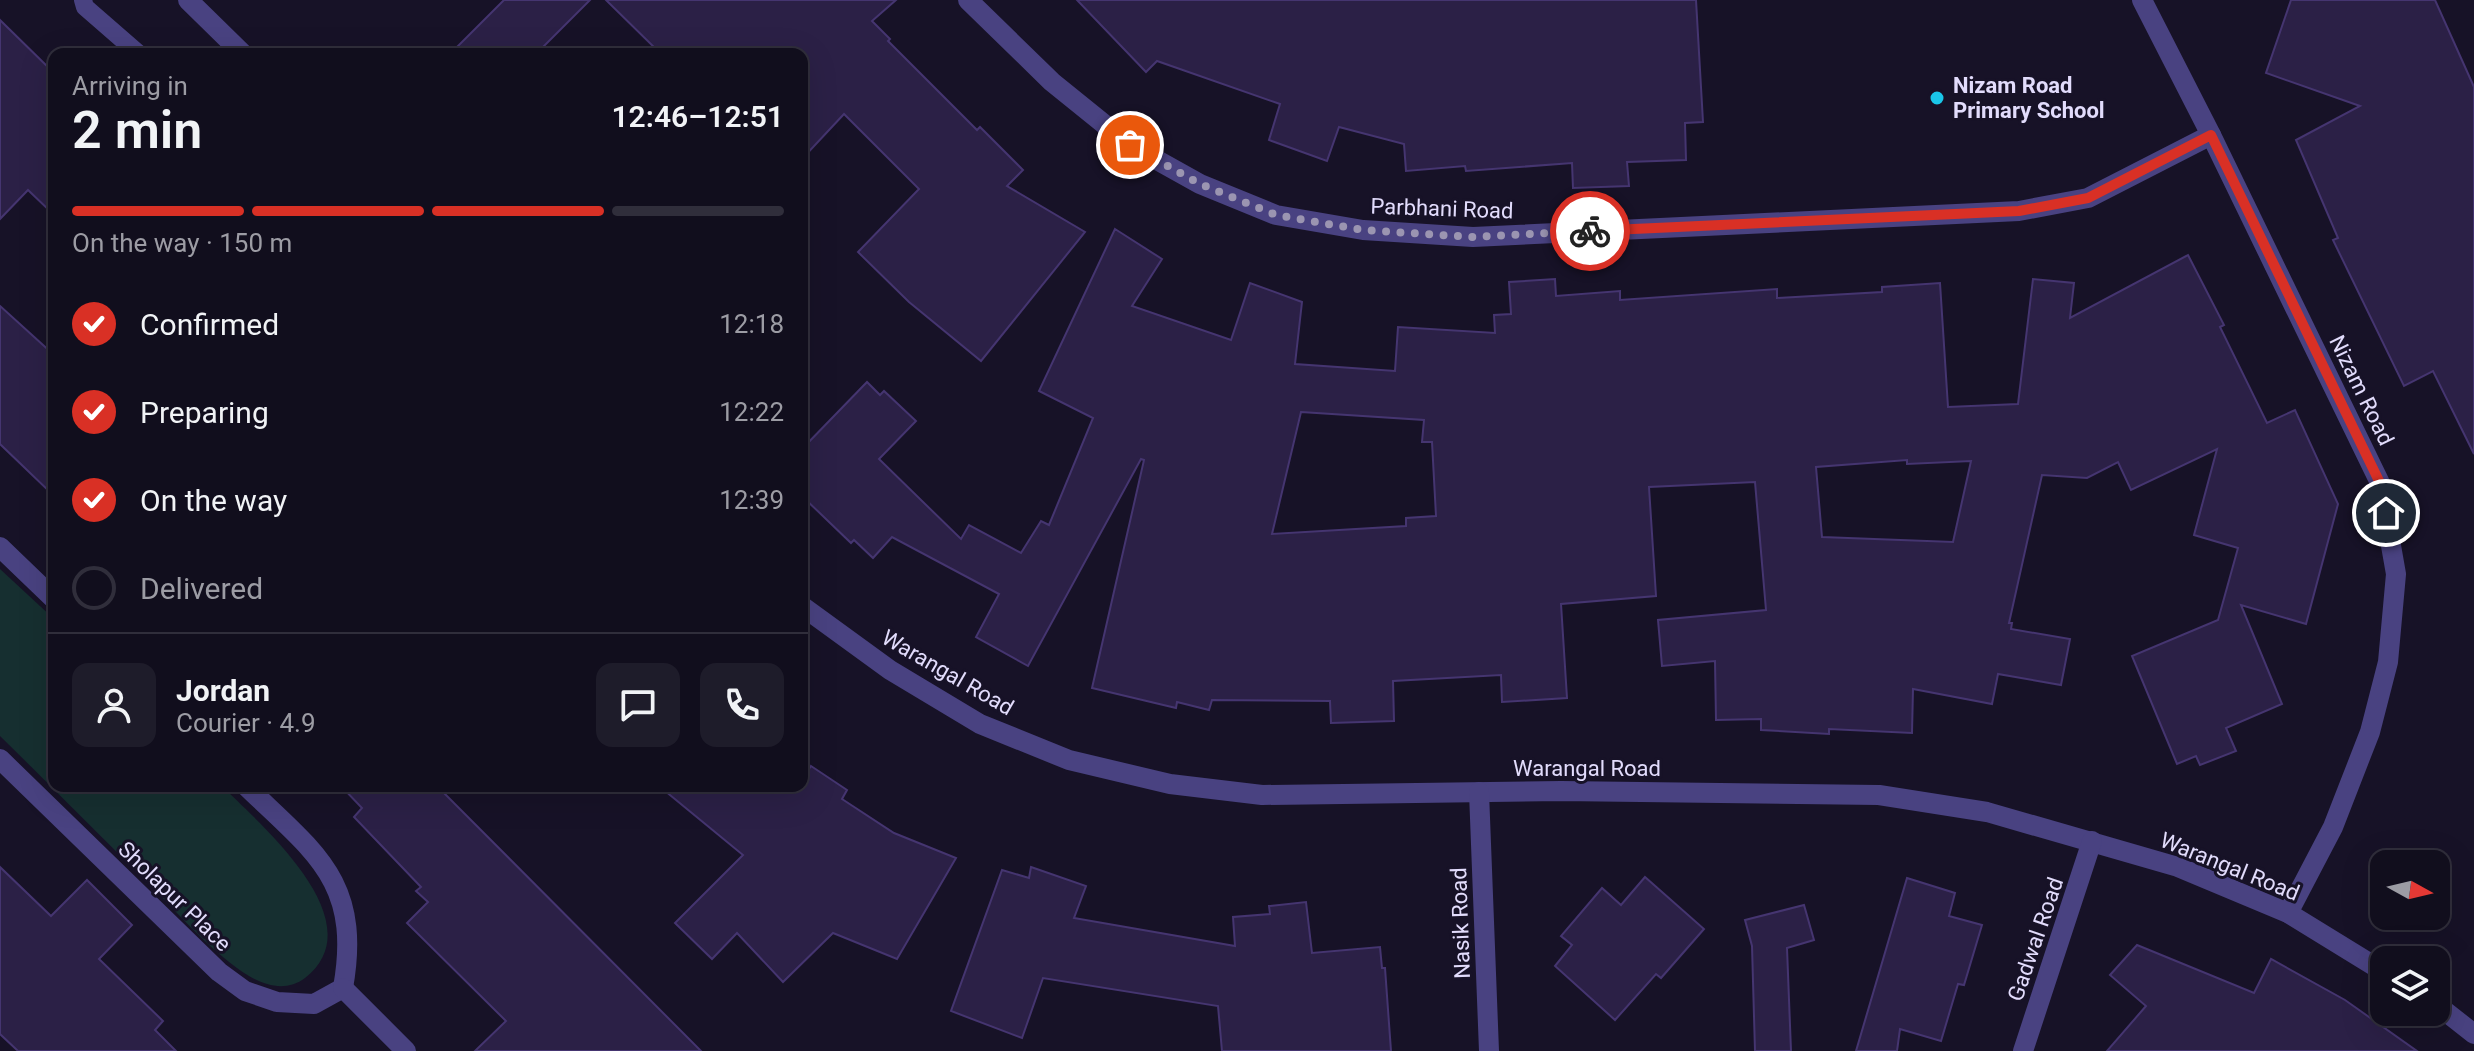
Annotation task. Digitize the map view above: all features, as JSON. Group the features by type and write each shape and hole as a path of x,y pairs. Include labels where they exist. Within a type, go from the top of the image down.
{"street":[{"path":"188,0 237,48"},
{"name":"Parbhani Road","path":"968,0 1052,82 1130,145 1200,184 1276,215 1363,230 1473,237 2019,211 2088,198 2211,135"},
{"name":"Nizam Road","path":"2142,0 2380,483 2396,574 2388,662 2370,732 2333,827 2288,913"},
{"path":"0,547 48,593"},
{"name":"Warangal Road","path":"808,610 890,670 980,724 1069,760 1170,784 1262,795 1479,792 1879,795 1987,812 2178,867 2288,913 2370,963"},
{"name":"Sholapur Place","path":"0,759 219,972 245,991 277,1002 314,1004 343,988"},
{"path":"252,792 316,854 339,891 348,930 348,963 343,988 406,1051"},
{"name":"Nasik Road","path":"1479,792 1489,1051"},
{"name":"Gadwal Road","path":"2023,1051 2092,841"},
{"path":"2450,1015 2474,1034"}],"lane":[{"path":"83,0 85,7 132,48"}],"green space":[{"path":"0,569 48,613 48,784 0,736"},
{"path":"56,792 228,792 284,849 305,876 320,903 327,930 323,955 305,978 292,985 263,983 224,958"}],"building":[{"path":"504,0 590,0 542,48 456,48"},
{"path":"606,0 896,0 872,21 890,39 888,41 977,130 980,127 1023,170 1007,186 1085,232 981,361 909,302 858,252 919,189 844,114 808,153 808,48 655,48"},
{"path":"1077,0 1696,0 1703,122 1685,123 1686,160 1627,162 1629,186 1573,188 1572,163 1466,171 1465,166 1406,171 1404,144 1339,127 1327,161 1269,140 1280,104 1157,61 1146,72"},
{"path":"2291,0 2435,0 2474,87 2474,454 2433,371 2404,386 2333,240 2338,238 2296,140 2360,106 2266,73"},
{"path":"0,20 48,67 48,209 28,190 0,219"},
{"path":"1115,229 1162,259 1132,306 1231,340 1250,283 1302,302 1295,364 1395,371 1398,327 1495,333 1494,315 1511,314 1509,282 1555,279 1556,296 1620,291 1620,300 1777,289 1777,298 1882,292 1882,287 1940,283 1948,407 2018,404 2033,279 2074,283 2070,318 2188,255 2224,325 2220,327 2267,423 2295,410 2338,504 2306,624 2241,605 2282,704 2226,728 2236,751 2200,765 2196,756 2177,764 2132,656 2218,620 2238,548 2194,535 2217,449 2131,490 2118,462 2087,478 2042,475 2009,623 2012,623 2011,629 2070,639 2061,685 1998,674 1992,704 1913,689 1912,733 1829,729 1829,734 1761,730 1761,719 1716,720 1715,661 1662,666 1658,620 1766,610 1755,482 1649,487 1656,596 1561,604 1567,698 1502,702 1501,675 1393,681 1394,721 1331,723 1330,701 1212,700 1209,710 1177,702 1176,708 1092,688 1144,460 1141,459 1028,666 976,637 999,594 892,537 873,558 854,540 851,543 808,502 808,443 867,382 880,395 884,391 916,421 879,459 961,539 969,525 1021,553 1041,521 1049,525 1093,418 1039,391","holes":["1301,412 1424,420 1422,442 1432,442 1436,516 1406,518 1406,526 1272,534","1907,460 1907,464 1971,461 1953,542 1822,537 1816,467"]},
{"path":"0,306 48,350 48,490 0,444"},
{"path":"811,766 847,790 842,799 894,833 956,858 897,959 833,933 783,982 737,933 712,959 675,923 743,855 666,792 808,792 808,770"},
{"path":"347,792 443,792 701,1051 475,1051 506,1021 407,923 428,902 416,891 421,887 354,817 362,808"},
{"path":"0,867 51,916 87,880 132,925 99,959 163,1021 155,1030 176,1051 18,1051 0,1034"},
{"path":"1031,867 1086,886 1074,918 1235,946 1233,917 1270,914 1269,906 1306,902 1312,953 1380,947 1382,968 1385,968 1391,1051 1222,1051 1218,1006 1043,978 1022,1038 951,1011 1002,870 1029,878"},
{"path":"1645,877 1704,929 1661,978 1656,974 1615,1020 1555,966 1572,945 1561,936 1602,888 1621,905"},
{"path":"1907,878 1955,893 1949,916 1982,925 1964,985 1958,984 1941,1041 1900,1029 1897,1051 1856,1051"},
{"path":"1804,905 1814,940 1787,948 1791,1051 1755,1051 1752,946 1745,920"},
{"path":"2137,945 2254,993 2271,959 2345,1000 2370,1018 2370,1026 2382,1026 2417,1051 2107,1051 2146,1006 2110,975"}],"way so far":[{"path":"1130,145 1200,184 1276,215 1363,230 1473,237 1590,231"}],"place":[{"name":"Nizam Road Primary School","path":"1937,98"}],"route":[{"path":"1590,231 2019,211 2088,198 2211,135 2380,483 2386,513"}]}
